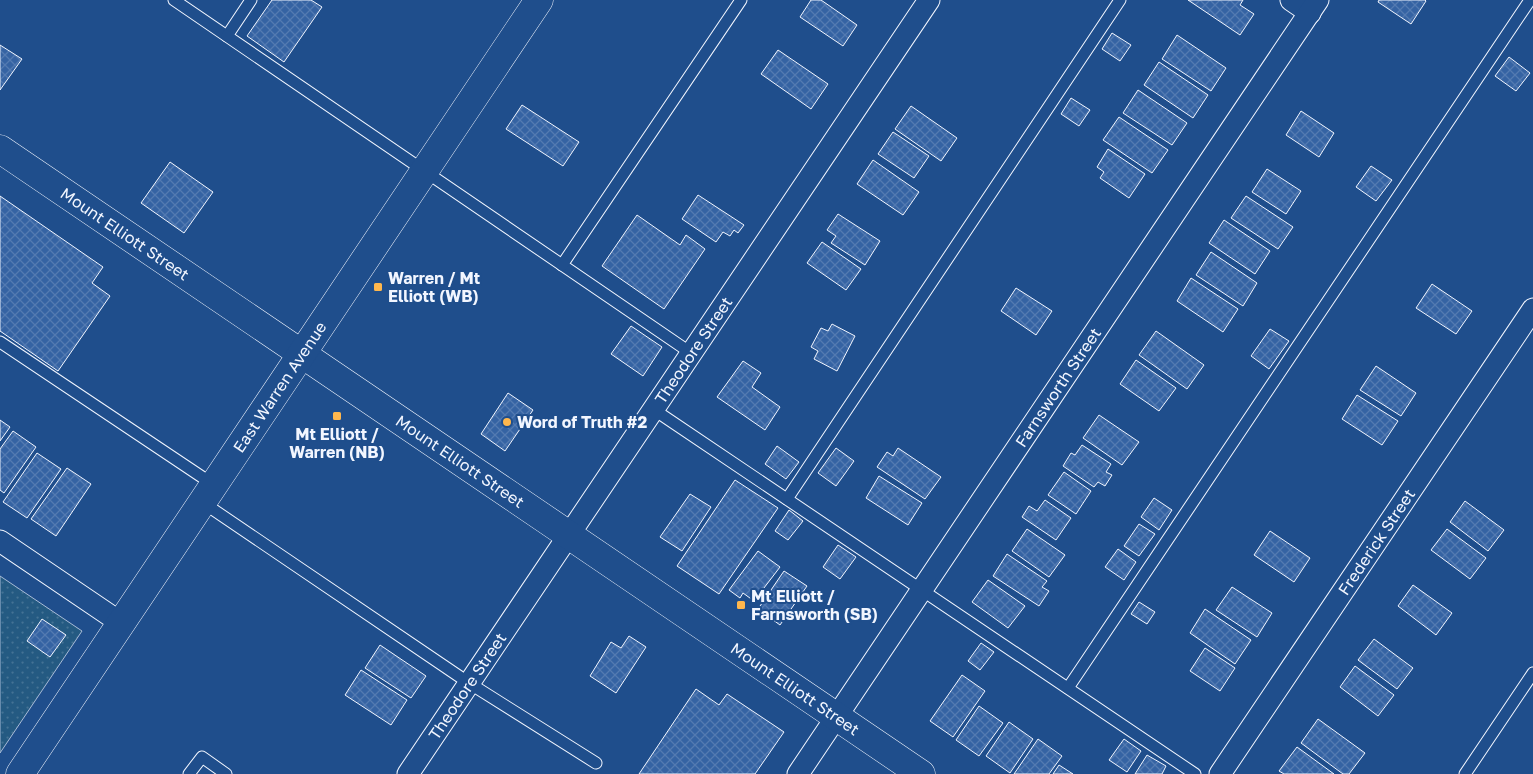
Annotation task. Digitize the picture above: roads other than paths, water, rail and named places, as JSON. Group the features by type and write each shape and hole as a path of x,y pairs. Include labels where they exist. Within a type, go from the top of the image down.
{"main road":[{"name":"East Warren Avenue","path":"20,774 539,0"},
{"name":"Mount Elliott Street","path":"0,149 922,774"}],"street":[{"name":"Theodore Street","path":"408,774 929,0"},
{"path":"1291,0 1314,6"},
{"name":"Farnsworth Street","path":"798,774 1314,6"},
{"name":"Frederick Street","path":"1220,774 1533,309"},
{"path":"0,541 121,623"}],"lane":[{"path":"174,0 691,353"},
{"path":"227,36 251,0"},
{"path":"562,265 741,0"},
{"path":"787,499 1120,0"},
{"path":"1068,688 1530,0"},
{"path":"0,342 470,683 596,764"},
{"path":"653,409 1195,774"},
{"path":"1465,774 1533,673"},
{"path":"189,774 202,757 226,774"}],"place":[{"name":"Warren / Mt Elliott (WB)","path":"378,287"},
{"name":"Mt Elliott / Warren (NB)","path":"337,416"},
{"name":"Word of Truth #2","path":"507,422"},
{"name":"Mt Elliott / Farnsworth (SB)","path":"741,605"}]}
